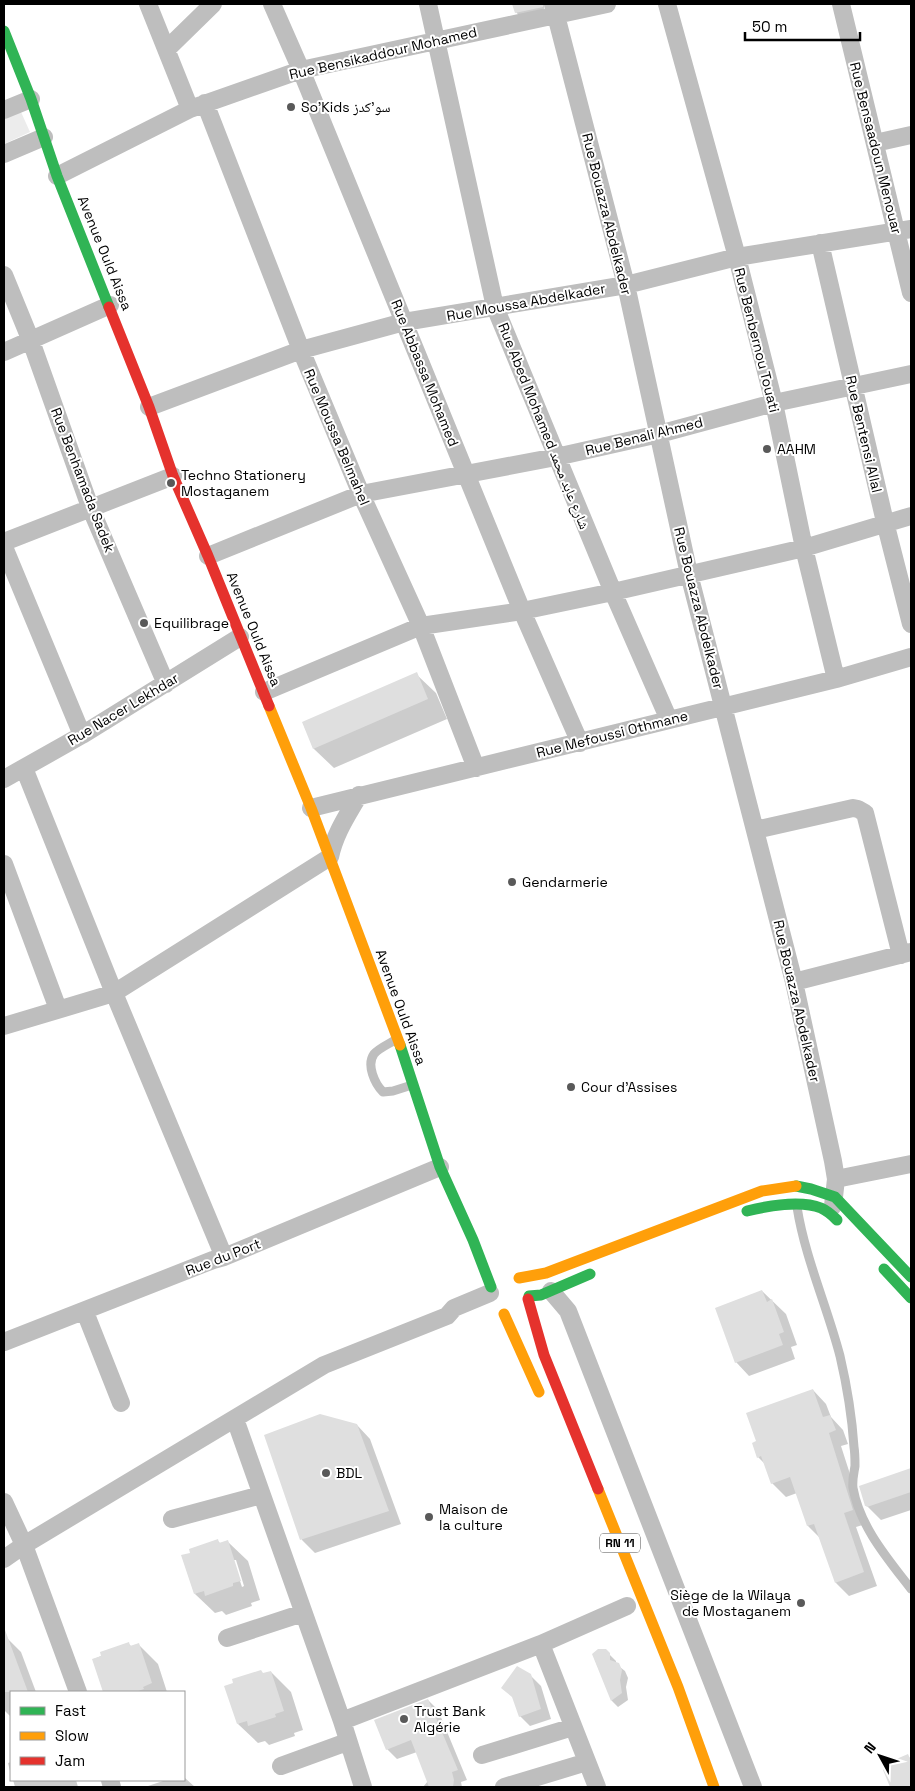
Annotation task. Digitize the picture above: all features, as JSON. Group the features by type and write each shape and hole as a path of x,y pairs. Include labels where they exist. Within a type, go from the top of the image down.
{"main road":[{"name":"Avenue Ould Aissa","path":"4,31 31,98 57,176 110,305 149,407 173,476 208,556 330,857 398,1039 440,1167 473,1240 503,1296"},
{"path":"503,1296 546,1274 762,1191 794,1186 812,1189 833,1205 911,1277"},
{"path":"732,1217 750,1210 776,1206 818,1207 833,1205"},
{"path":"833,1205 844,1228"},
{"path":"473,1240 494,1261"},
{"path":"878,1263 911,1298"},
{"path":"529,1297 541,1295 599,1270"},
{"path":"525,1282 529,1297 524,1308 503,1296 525,1282"},
{"path":"503,1296 526,1361 545,1406"},
{"name":"RN 11","path":"529,1297 535,1328 544,1355 678,1687 714,1787"}],"street":[{"name":"Rue Moussa Belmahel","path":"148,4 166,49 198,106 361,494 421,626 476,768"},
{"path":"166,49 213,4"},
{"name":"Rue Abbassa Mohamed","path":"272,4 301,70 522,611 580,743"},
{"name":"Rue Abed Mohamed شارع عابد محمد","path":"428,4 495,307 556,457 669,720"},
{"name":"Rue Bensikaddour Mohamed","path":"57,176 198,106 301,70 437,40 554,9 607,4"},
{"name":"Rue Benbernou Touati","path":"667,4 737,257 774,403 804,548 836,679"},
{"name":"Rue Bensaadoun Menouar","path":"840,4 874,143 904,231 911,293"},
{"name":"Rue Bouazza Abdelkader","path":"554,9 626,284 689,574 794,982 836,1179 833,1205"},
{"path":"4,110 31,98"},
{"path":"874,143 911,135"},
{"path":"4,154 44,136"},
{"name":"Rue Moussa Abdelkader","path":"149,407 301,350 404,322 626,284 737,257 904,231"},
{"name":"Rue Bentensi Allal","path":"820,243 885,522 911,624"},
{"name":"Rue Benhamada Sadek","path":"4,275 32,341 90,507 166,684"},
{"path":"4,352 110,305"},
{"name":"Rue Benali Ahmed","path":"208,556 361,494 556,457 658,434 774,403 911,374"},
{"path":"4,542 173,476"},
{"path":"264,692 421,626 522,611 613,592 804,548 885,522 911,516"},
{"path":"4,547 82,735"},
{"name":"Rue Nacer Lekhdar","path":"4,779 82,735 240,638"},
{"name":"Rue Mefoussi Othmane","path":"311,808 580,743 723,705 836,679 911,657"},
{"path":"24,768 114,993 224,1257"},
{"path":"4,1026 114,993 330,857 338,831 359,795"},
{"path":"755,830 852,808 864,813 906,953 794,982"},
{"path":"4,864 58,1009"},
{"path":"836,1179 911,1164"},
{"name":"Rue du Port","path":"4,1342 224,1257 440,1167"},
{"path":"551,1291 568,1311 753,1787"},
{"path":"4,1559 24,1545 324,1365 447,1316 454,1308 503,1296"},
{"path":"84,1312 121,1403"},
{"path":"235,1419 342,1722 363,1787"},
{"path":"172,1519 261,1495"},
{"path":"4,1502 24,1545 78,1691"},
{"path":"342,1722 541,1644 627,1606"},
{"path":"227,1638 303,1613"},
{"path":"541,1644 597,1787"},
{"path":"482,1755 573,1727"},
{"path":"281,1766 348,1742"},
{"path":"504,1787 588,1762"}],"lane":[{"path":"398,1039 374,1054 370,1064 377,1086 383,1092 413,1085"},
{"path":"794,1186 801,1232 840,1356 854,1446 853,1490 862,1514 880,1550 911,1589"}],"shaded area":[{"path":"21,112 30,132 4,144 4,119"}],"building":[{"path":"512,4 543,4 543,7 515,13"},
{"path":"417,672 428,699 313,749 302,722"},
{"path":"762,1290 767,1302 772,1299 784,1332 779,1334 783,1345 735,1363 715,1308"},
{"path":"813,1389 823,1417 830,1415 836,1430 829,1433 853,1510 844,1513 864,1572 835,1583 814,1524 807,1526 790,1477 771,1484 761,1456 757,1458 752,1443 756,1441 746,1413"},
{"name":"BDL","path":"320,1414 357,1424 389,1511 300,1540 264,1435"},
{"path":"911,1468 911,1492 867,1507 865,1506 859,1486"},
{"path":"218,1539 219,1543 228,1540 241,1581 233,1583 233,1586 205,1596 204,1591 194,1594 181,1555 190,1553 189,1549"},
{"path":"4,1630 5,1630 28,1691 4,1692"},
{"path":"129,1642 130,1646 139,1643 152,1683 138,1691 103,1691 92,1659 101,1656 100,1652"},
{"path":"598,1649 606,1649 610,1653 610,1660 619,1663 622,1670 620,1680 622,1693 611,1701 592,1654"},
{"path":"517,1666 531,1674 541,1709 519,1717 512,1697 501,1688"},
{"path":"261,1670 263,1673 271,1671 284,1711 275,1714 276,1717 248,1726 247,1721 237,1724 224,1686 233,1683 232,1679"},
{"path":"428,1699 458,1770 452,1772 453,1787 429,1787 411,1740 386,1750 374,1720"},
{"path":"908,1754 911,1761 911,1787 890,1787 883,1770 887,1763"}],"traffic: fast":[{"path":"4,31 31,99 57,176 109,307"},
{"path":"400,1045 440,1167 473,1240 491,1287"},
{"path":"796,1186 835,1197 911,1277"},
{"path":"747,1211 774,1206 804,1204 823,1209 837,1220"},
{"path":"884,1269 911,1298"},
{"path":"529,1296 541,1295 590,1274"}],"traffic: slow":[{"path":"269,706 311,808 400,1045"},
{"path":"519,1278 546,1273 762,1191 796,1186"},
{"path":"504,1314 539,1392"},
{"path":"598,1489 678,1687 714,1787"}],"traffic: jam":[{"path":"109,307 149,407 173,476 269,706"},
{"path":"528,1299 544,1355 598,1489"}],"place":[{"name":"So'Kids سو'كدز","path":"291,107"},
{"name":"AAHM","path":"767,449"},
{"name":"Techno Stationery Mostaganem","path":"171,483"},
{"name":"Equilibrage","path":"144,623"},
{"name":"Gendarmerie","path":"512,882"},
{"name":"Cour d'Assises","path":"571,1087"},
{"name":"BDL","path":"326,1473"},
{"name":"Maison de la culture","path":"429,1517"},
{"name":"Siège de la Wilaya de Mostaganem","path":"801,1603"},
{"name":"Trust Bank Algérie","path":"404,1719"}]}
